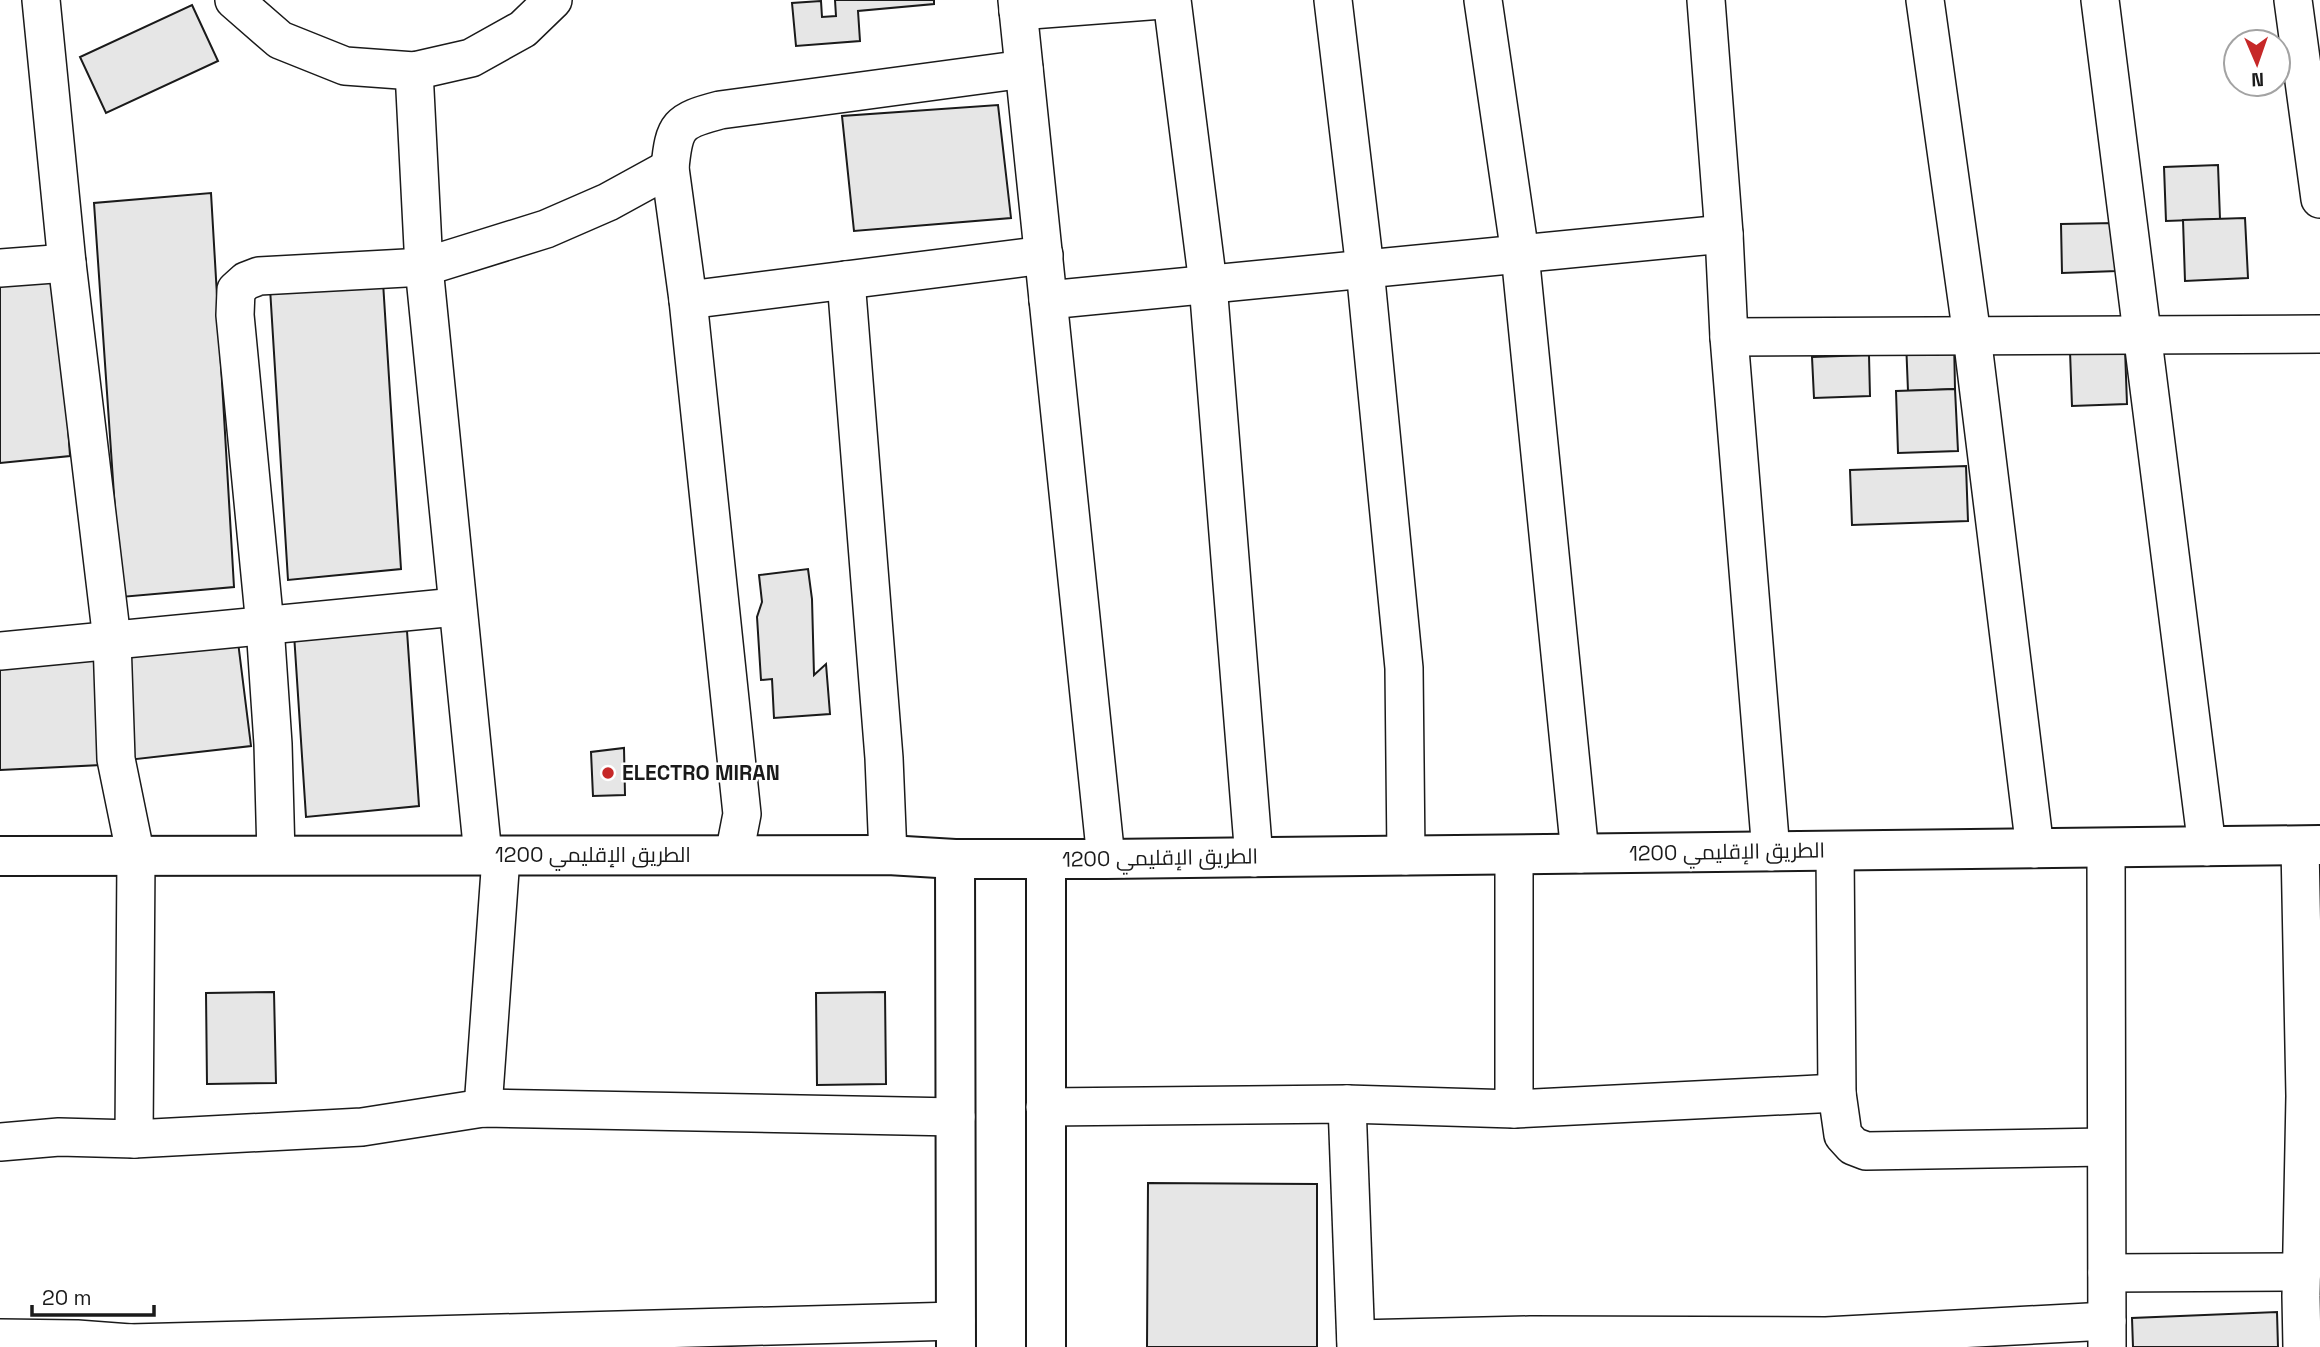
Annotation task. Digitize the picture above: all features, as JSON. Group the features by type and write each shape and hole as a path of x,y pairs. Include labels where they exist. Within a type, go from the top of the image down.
{"street":[{"path":"41,0 66,263 112,640 116,759 136,857 134,1139"},
{"path":"233,0 280,40 345,66 414,71 471,58 523,29 553,0"},
{"path":"1106,859 1018,6 1162,0"},
{"path":"1172,0 1208,284 1254,858"},
{"path":"1333,0 1365,269 1404,668 1406,856"},
{"path":"1483,0 1520,254 1580,854"},
{"path":"1706,0 1729,337 1771,852"},
{"path":"1925,0 1972,336 2035,849"},
{"path":"2099,0 2207,847"},
{"path":"2293,0 2320,200"},
{"path":"734,855 742,814 688,300 670,168 672,146 678,128 693,117 720,110 1024,69"},
{"path":"414,71 424,267 456,607 492,856 483,1108"},
{"path":"276,855 273,744 265,626 235,315 236,290 246,281 259,276 424,267 546,229 608,202 670,168"},
{"path":"1048,300 1724,234"},
{"path":"688,300 1044,255"},
{"path":"0,268 66,263"},
{"path":"846,280 884,758 888,855"},
{"path":"1729,337 2320,334"},
{"path":"0,651 456,607"},
{"path":"2302,1347 2307,1288 2313,1096 2310,845"},
{"name":"الطريق الإقليمي 1200","path":"0,856 888,855 954,859 1106,859 2310,845"},
{"path":"1347,1104 1356,1343 1826,1341 2107,1334 2106,848"},
{"path":"1835,851 1837,1093 1843,1135 1853,1146 1866,1151 2105,1147"},
{"path":"1514,855 1514,1109"},
{"path":"0,1338 77,1339 130,1345 956,1334 954,859"},
{"path":"1045,1347 1046,859"},
{"path":"1045,1107 1347,1104 1514,1109 1837,1093"},
{"path":"0,1142 59,1137 134,1139 362,1127 483,1108 956,1117"},
{"path":"2107,1273 2307,1288"}],"building":[{"path":"835,0 934,0 934,4 858,11 860,41 796,46 792,3 821,1 822,17 836,16"},
{"path":"192,5 218,61 106,113 80,57"},
{"path":"998,105 1011,218 854,231 842,116"},
{"path":"2218,165 2220,219 2166,221 2164,167"},
{"path":"211,193 234,587 121,597 94,203"},
{"path":"2245,218 2248,278 2185,281 2183,220"},
{"path":"2115,223 2117,271 2062,273 2061,224"},
{"path":"58,281 70,456 0,463 0,283"},
{"path":"383,282 401,569 288,580 270,288"},
{"path":"1954,339 1955,389 1908,391 1906,341"},
{"path":"2125,349 2127,404 2072,406 2070,351"},
{"path":"1869,355 1870,396 1814,398 1812,357"},
{"path":"1955,389 1958,451 1898,453 1896,391"},
{"path":"1966,466 1968,521 1852,525 1850,470"},
{"path":"808,569 812,599 814,675 826,664 830,714 774,718 772,679 761,680 757,617 762,602 759,575"},
{"path":"407,631 419,806 306,817 294,634"},
{"path":"238,642 251,746 128,760 125,645"},
{"path":"95,654 101,765 0,770 0,659"},
{"name":"ELECTRO MIRAN","path":"624,748 625,795 593,796 591,752"},
{"path":"274,992 276,1083 207,1084 206,993"},
{"path":"885,992 886,1084 817,1085 816,993"},
{"path":"1148,1183 1317,1184 1317,1347 1147,1347"},
{"path":"2277,1312 2278,1347 2133,1347 2132,1318"}],"place":[{"name":"ELECTRO MIRAN","path":"608,773"}]}
